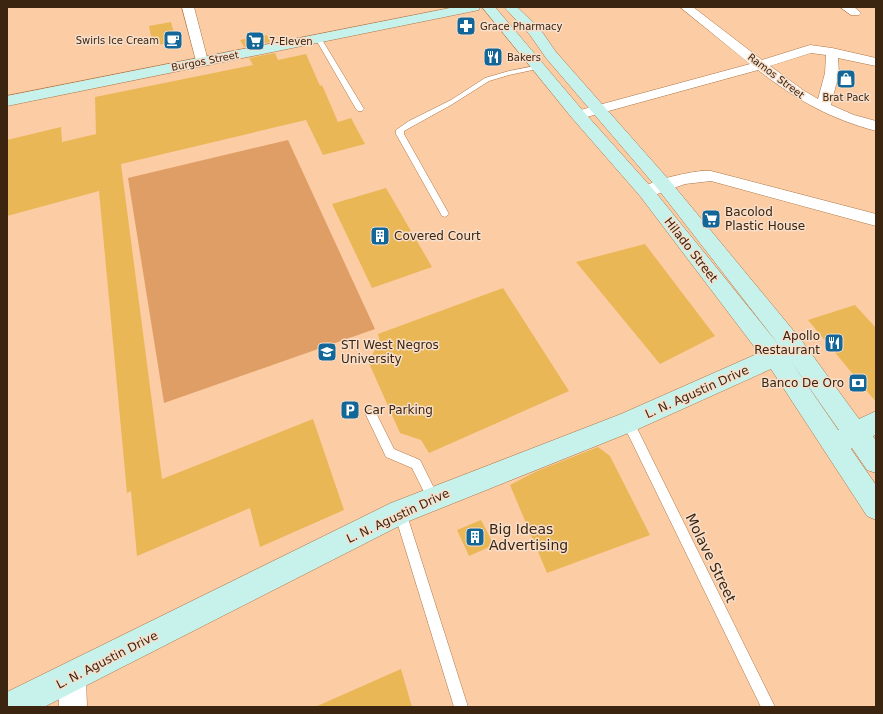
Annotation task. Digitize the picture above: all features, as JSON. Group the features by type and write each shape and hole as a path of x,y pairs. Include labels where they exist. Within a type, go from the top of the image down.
{"main road":[{"name":"Burgos Street","path":"7,101 474,7"},
{"name":"Hilado Street","path":"488,7 541,61 599,110 664,185 785,352 835,445 876,507"},
{"name":"Hilado Street","path":"510,7 535,32 541,61 578,115 855,433 876,461"},
{"name":"L. N. Agustin Drive","path":"11,707 72,678 400,512 628,422 785,352"},
{"path":"835,445 876,422"}],"street":[{"name":"Ramos Street","path":"686,7 790,88 823,108 865,124 876,126"},
{"path":"192,8 202,61"},
{"path":"578,115 760,65 810,49 832,52 876,62"},
{"path":"823,108 832,73 832,52"},
{"path":"646,192 696,176 710,176 876,220"},
{"path":"72,678 73,707"}],"lane":[{"path":"318,38 360,109"},
{"path":"445,214 400,134 400,130 450,104 479,84 491,78 541,61"},
{"path":"371,415 390,454 416,464 433,498"},
{"name":"Molave Street","path":"628,422 768,707"},
{"path":"400,512 461,707"}],"shaded area":[{"path":"288,140 375,329 164,403 128,178"}],"building":[{"path":"171,22 176,41 153,46 149,26"},
{"name":"7-Eleven","path":"267,35 270,42 244,47 240,40"},
{"path":"275,53 278,60 306,54 320,86 322,85 338,122 351,118 365,144 323,155 306,120 121,164 162,479 313,419 344,510 260,547 250,508 137,556 131,491 127,493 99,191 7,216 7,140 61,127 62,142 96,134 95,97 253,65 249,58"},
{"name":"Covered Court","path":"386,188 432,267 372,288 332,204"},
{"path":"645,244 715,336 660,364 576,262"},
{"path":"503,288 569,391 429,453 421,440 400,433 368,361 380,342 378,334"},
{"path":"855,305 876,328 876,402 808,320"},
{"path":"598,447 610,456 650,535 547,573 510,485 537,471"},
{"name":"Big Ideas Advertising","path":"481,520 494,545 469,556 457,530"},
{"path":"401,669 412,707 315,707"}],"place":[{"name":"Grace Pharmacy","path":"466,26"},
{"name":"Swirls Ice Cream","path":"173,40"},
{"name":"7-Eleven","path":"255,41"},
{"name":"Bakers","path":"493,57"},
{"name":"Brat Pack","path":"846,79"},
{"name":"Bacolod Plastic House","path":"711,219"},
{"name":"Covered Court","path":"380,236"},
{"name":"Apollo Restaurant","path":"834,343"},
{"name":"STI West Negros University","path":"327,352"},
{"name":"Banco De Oro","path":"858,383"},
{"name":"Car Parking","path":"350,410"},
{"name":"Big Ideas Advertising","path":"475,537"}]}
